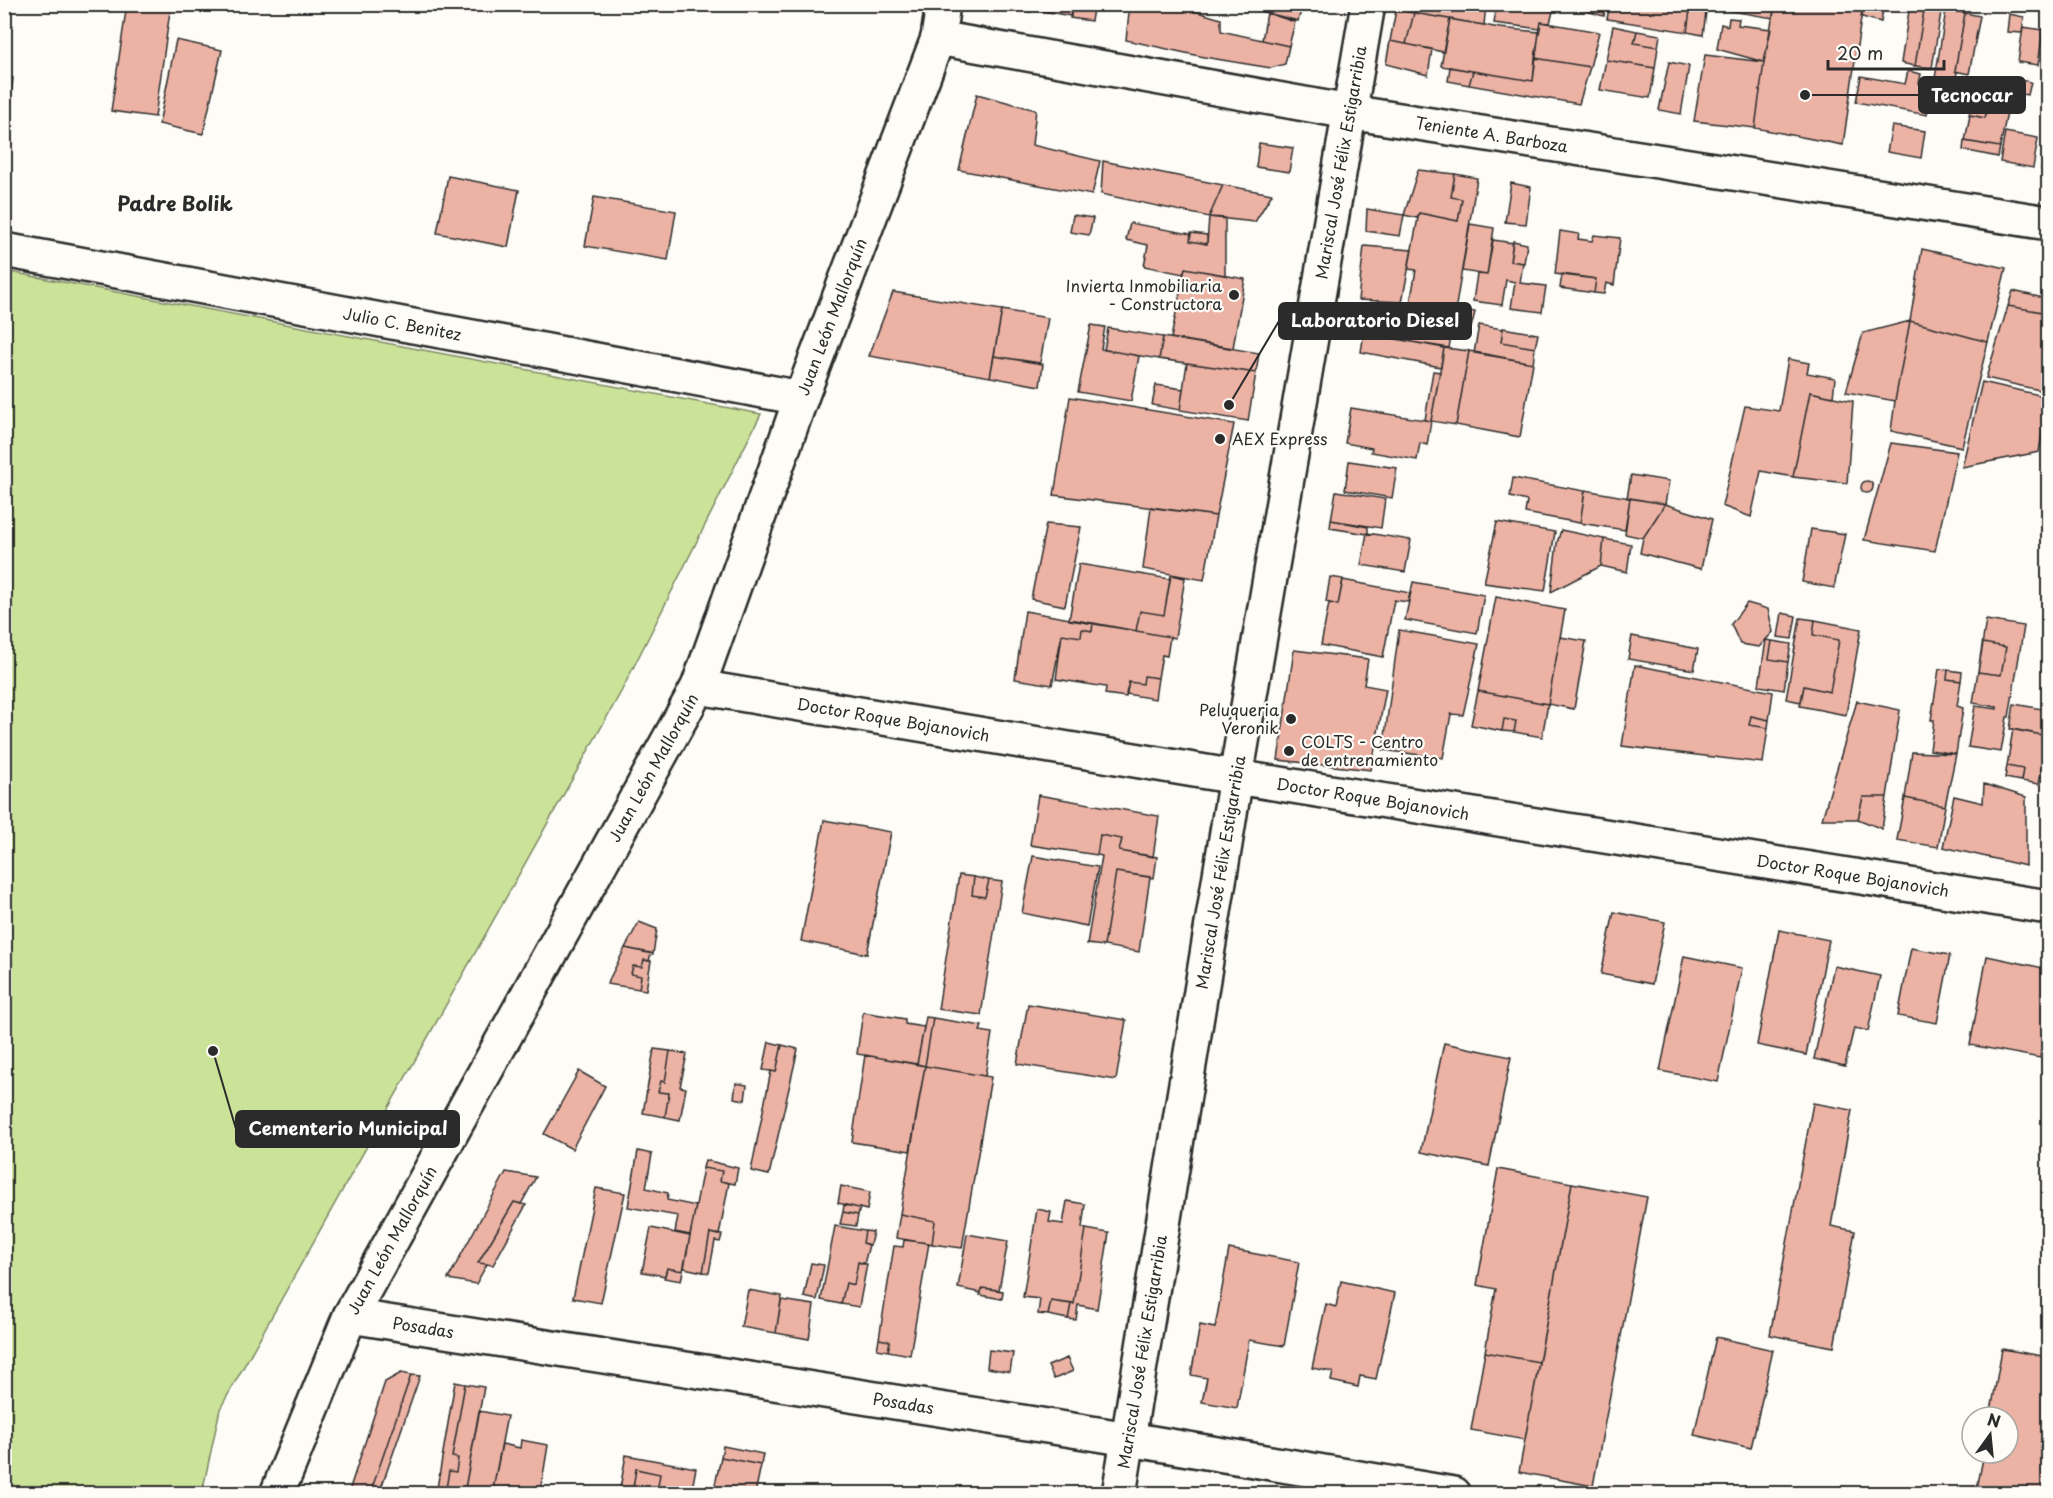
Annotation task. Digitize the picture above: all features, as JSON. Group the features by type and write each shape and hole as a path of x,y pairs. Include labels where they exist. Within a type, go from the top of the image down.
{"street":[{"name":"Juan León Mallorquín","path":"277,1494 350,1316 698,687 801,398 938,38 943,4"},
{"name":"Mariscal José Félix Estigarribia","path":"1119,1494 1236,777 1368,4"},
{"name":"Teniente A. Barboza","path":"938,38 1349,112 2049,223"},
{"name":"Julio C. Benitez","path":"4,250 801,398"},
{"name":"Doctor Roque Bojanovich","path":"698,687 1236,777 2049,907"},
{"name":"Posadas","path":"350,1316 1129,1439 1454,1494"}],"green space":[{"path":"5,271 761,414 621,692 220,1409 202,1493 5,1493"}],"building":[{"path":"127,4 171,4 155,117 111,111"},
{"path":"1013,4 1033,4 1031,12 1013,9"},
{"path":"1033,4 1072,4 1071,16 1032,9"},
{"path":"1072,4 1094,4 1091,21 1070,18"},
{"path":"1130,4 1171,4 1221,19 1221,31 1289,46 1285,64 1271,68 1204,57 1126,40"},
{"path":"1233,4 1303,4 1298,21"},
{"path":"1397,4 1486,4 1484,25 1396,10"},
{"path":"1497,4 1530,7 1530,4 1555,4 1550,23 1541,22 1540,29 1494,23"},
{"path":"1587,4 1606,4 1604,16 1586,11"},
{"path":"1610,4 1655,4 1690,10 1687,32 1607,19"},
{"path":"1655,4 1691,4 1690,10"},
{"path":"1691,4 1775,4 1773,18 1707,7 1706,12 1690,10"},
{"path":"1775,4 1863,4 1843,145 1755,128"},
{"path":"1863,4 1884,4 1881,22 1862,17"},
{"path":"1910,4 1925,4 1915,66 1901,63"},
{"path":"1925,4 1942,6 1932,68 1915,66"},
{"path":"1396,10 1414,13 1406,44 1390,41"},
{"path":"1690,10 1706,12 1703,35 1687,32"},
{"path":"1946,10 1965,13 1951,107 1931,103"},
{"path":"1267,13 1295,22 1289,46 1262,40"},
{"path":"1414,13 1450,19 1443,52 1406,44"},
{"path":"1965,13 1980,16 1969,74 1955,71"},
{"path":"2009,14 2024,17 2022,33 2007,32"},
{"path":"1729,18 1739,19 1738,25 1771,29 1764,62 1717,49 1721,24 1728,26"},
{"path":"1450,19 1539,32 1533,81 1441,66"},
{"path":"1541,22 1599,32 1590,67 1535,58"},
{"path":"1613,26 1637,31 1634,43 1658,47 1655,68 1606,60"},
{"path":"2023,27 2043,30 2038,65 2018,62"},
{"path":"1637,31 1660,35 1658,47 1634,43"},
{"path":"176,40 222,50 203,134 159,124"},
{"path":"1390,41 1432,49 1428,75 1386,64"},
{"path":"1705,55 1764,62 1755,128 1694,121"},
{"path":"1535,58 1590,67 1579,104 1469,85 1473,71 1533,81"},
{"path":"1606,60 1655,68 1650,98 1600,90"},
{"path":"1669,62 1689,66 1681,114 1659,110"},
{"path":"1450,67 1473,71 1469,85 1448,81"},
{"path":"1908,71 1921,74 1919,84 1932,86 1927,115 1856,102 1861,76 1905,84"},
{"path":"4,77 13,78 4,149"},
{"path":"2019,80 2031,82 2028,95 2016,93"},
{"path":"977,94 1036,110 1032,145 1100,161 1092,195 959,170"},
{"path":"1972,101 1988,104 1985,118 1969,115"},
{"path":"1988,105 2008,108 2000,147 1965,141 1970,115 1985,118"},
{"path":"1892,126 1925,131 1921,158 1887,152"},
{"path":"2005,132 2038,138 2033,168 2000,162"},
{"path":"2046,137 2048,137 2048,170 2041,169"},
{"path":"1964,141 2000,147 1998,157 1963,150"},
{"path":"1259,143 1293,148 1289,172 1256,167"},
{"path":"1103,161 1223,185 1209,217 1101,194"},
{"path":"1418,170 1455,174 1451,197 1462,199 1458,221 1419,213 1417,218 1404,215"},
{"path":"1455,174 1477,178 1449,348 1412,342 1415,330 1426,331 1427,324 1407,321 1416,270 1408,269 1419,213 1458,221 1462,199 1451,197"},
{"path":"448,176 519,190 508,247 437,233"},
{"path":"1511,183 1531,187 1526,224 1505,222"},
{"path":"1223,185 1272,194 1255,222 1209,217"},
{"path":"594,197 676,211 668,260 585,246"},
{"path":"1367,209 1404,215 1400,236 1366,231"},
{"path":"1073,215 1093,218 1089,235 1070,232"},
{"path":"1209,217 1225,218 1225,275 1185,268 1183,274 1144,266 1148,245 1126,240 1130,223 1191,234 1190,241 1207,244"},
{"path":"1470,224 1494,228 1487,275 1462,271"},
{"path":"1560,231 1579,234 1578,239 1592,241 1594,235 1620,238 1614,285 1606,283 1604,294 1594,293 1596,279 1555,274"},
{"path":"1191,233 1207,235 1207,244 1190,241"},
{"path":"1493,240 1513,243 1510,261 1523,263 1520,283 1546,286 1542,312 1511,308 1515,282 1506,280 1502,305 1473,301 1477,274 1487,275"},
{"path":"1513,241 1527,244 1524,263 1510,261"},
{"path":"1364,246 1412,250 1402,302 1358,300"},
{"path":"1922,249 2006,268 1988,342 1910,321"},
{"path":"1185,268 1245,279 1233,348 1171,338"},
{"path":"1562,274 1596,279 1594,293 1560,288"},
{"path":"2013,291 2048,299 2048,313 2008,306"},
{"path":"893,292 1002,310 990,377 869,356"},
{"path":"2008,306 2048,313 2048,392 1986,378"},
{"path":"1002,310 1048,318 1040,363 994,356"},
{"path":"1464,310 1475,312 1471,328 1461,326"},
{"path":"1407,321 1427,324 1426,331 1415,330 1412,342 1404,340"},
{"path":"1910,321 1988,342 1962,447 1891,431"},
{"path":"1910,321 1895,401 1846,392 1863,333"},
{"path":"1091,325 1105,327 1101,349 1139,356 1131,401 1078,392"},
{"path":"1479,325 1503,329 1501,342 1535,348 1533,363 1474,353"},
{"path":"1108,328 1163,337 1159,359 1104,350"},
{"path":"1503,328 1538,334 1535,348 1501,342"},
{"path":"1364,333 1444,348 1441,367 1361,352"},
{"path":"1163,337 1259,353 1256,373 1159,359"},
{"path":"1444,348 1469,351 1456,425 1431,421"},
{"path":"1469,351 1533,363 1520,437 1456,425"},
{"path":"994,356 1043,364 1040,386 990,377"},
{"path":"1788,359 1809,363 1807,373 1835,378 1833,397 1810,392 1793,477 1761,471 1751,517 1722,506 1745,406 1779,411"},
{"path":"1187,363 1256,373 1248,421 1180,410"},
{"path":"1433,371 1440,372 1431,421 1425,420"},
{"path":"1982,382 2048,397 2039,452 1962,467"},
{"path":"1156,385 1183,389 1180,410 1152,405"},
{"path":"1810,392 1853,401 1847,483 1793,477"},
{"path":"1070,397 1234,424 1216,516 1054,495"},
{"path":"1351,408 1431,421 1427,445 1420,443 1417,460 1371,452 1372,448 1345,443"},
{"path":"1891,443 1957,452 1935,551 1864,540"},
{"path":"1349,461 1397,468 1392,498 1345,490"},
{"path":"1631,475 1669,481 1665,504 1627,498"},
{"path":"1513,478 1585,491 1580,523 1525,513 1527,501 1510,497"},
{"path":"1867,481 1873,487 1867,493 1861,487"},
{"path":"1585,490 1630,498 1625,530 1580,523"},
{"path":"1336,491 1385,499 1381,528 1331,520"},
{"path":"1630,498 1665,504 1643,538 1625,534"},
{"path":"1665,504 1712,519 1701,569 1640,553 1643,538"},
{"path":"1151,507 1216,516 1204,580 1143,569"},
{"path":"1331,520 1368,527 1368,534 1330,528"},
{"path":"1497,522 1555,532 1545,591 1484,583"},
{"path":"1046,524 1081,527 1065,606 1031,599"},
{"path":"1811,529 1845,534 1834,588 1802,582"},
{"path":"1561,530 1604,539 1601,566 1551,592 1557,543"},
{"path":"1367,533 1411,540 1405,572 1361,565"},
{"path":"1604,539 1631,544 1627,572 1601,566"},
{"path":"1079,564 1170,579 1164,615 1140,611 1136,631 1069,620"},
{"path":"1171,575 1185,578 1175,638 1136,631 1140,611 1164,615"},
{"path":"1330,577 1343,579 1338,605 1326,602"},
{"path":"1343,580 1410,593 1408,602 1394,600 1383,657 1321,645 1329,603 1338,605"},
{"path":"1413,582 1484,595 1477,633 1405,620"},
{"path":"1496,597 1565,610 1548,704 1478,691"},
{"path":"1747,603 1768,609 1773,632 1759,647 1740,644 1731,624"},
{"path":"1025,611 1093,623 1092,631 1082,629 1081,637 1062,634 1052,685 1015,679"},
{"path":"1782,613 1796,616 1792,639 1778,637"},
{"path":"1800,618 1815,620 1813,635 1839,640 1830,692 1804,686 1801,702 1786,699"},
{"path":"1815,620 1861,629 1846,715 1800,706 1804,686 1830,692 1839,640 1813,635"},
{"path":"1986,620 2024,626 2001,752 1968,747 1975,706 1997,709 1997,707 1973,703"},
{"path":"1093,623 1170,637 1167,656 1162,655 1158,678 1144,676 1143,684 1129,682 1126,697 1105,694 1106,687 1056,679 1062,634 1081,637 1082,629 1092,631"},
{"path":"1399,630 1479,644 1463,715 1451,714 1443,758 1383,750"},
{"path":"1632,636 1698,649 1694,670 1628,659"},
{"path":"1560,637 1586,641 1574,709 1548,704"},
{"path":"1766,640 1772,641 1769,659 1788,662 1784,690 1759,686"},
{"path":"1772,641 1791,644 1788,662 1769,659"},
{"path":"1983,643 2006,647 2001,675 1978,672"},
{"path":"1294,650 1368,659 1364,685 1386,689 1371,770 1278,760"},
{"path":"1635,665 1773,692 1769,720 1751,716 1749,725 1768,728 1763,763 1622,746"},
{"path":"1939,669 1948,670 1947,679 1961,681 1957,706 1963,708 1956,754 1930,750 1934,720 1931,720"},
{"path":"1948,670 1962,672 1961,681 1947,679"},
{"path":"1144,676 1158,678 1155,699 1126,694 1129,682 1143,684"},
{"path":"1478,691 1548,704 1542,737 1514,732 1516,721 1504,719 1502,731 1471,725"},
{"path":"1857,701 1900,710 1887,797 1863,797 1858,819 1822,819"},
{"path":"2014,704 2048,710 2047,736 2010,729"},
{"path":"1751,716 1769,720 1768,728 1749,725"},
{"path":"1504,719 1516,721 1514,732 1502,731"},
{"path":"2013,729 2047,736 2039,784 2021,781 2023,769 2007,766"},
{"path":"1912,752 1956,754 1945,806 1905,798"},
{"path":"2007,766 2023,769 2021,781 2005,778"},
{"path":"1984,784 2026,797 2026,866 1943,847 1954,796 1983,803"},
{"path":"1038,795 1159,816 1153,857 1119,851 1122,839 1100,835 1097,855 1030,845"},
{"path":"1863,797 1887,797 1882,829 1858,819"},
{"path":"1905,798 1945,806 1938,847 1897,840"},
{"path":"824,820 891,832 867,954 801,941"},
{"path":"1100,835 1122,839 1119,851 1157,857 1154,878 1116,872 1104,946 1087,944 1102,856 1097,855"},
{"path":"1033,856 1098,867 1087,926 1022,913"},
{"path":"1116,872 1150,877 1139,952 1104,946"},
{"path":"959,875 974,877 972,895 985,897 989,880 1002,882 981,1015 938,1009"},
{"path":"974,877 989,880 985,897 972,895"},
{"path":"1614,912 1665,922 1652,984 1601,974"},
{"path":"639,922 657,929 653,954 625,948"},
{"path":"1779,930 1829,940 1806,1055 1757,1045"},
{"path":"625,948 651,953 649,961 644,960 642,967 633,966 631,974 641,976 639,989 607,984"},
{"path":"1911,948 1950,955 1937,1023 1898,1016"},
{"path":"1684,956 1742,968 1718,1082 1660,1071"},
{"path":"1987,956 2048,969 2048,1016 2040,1058 1970,1045"},
{"path":"644,960 651,961 646,990 639,989 641,976 631,974 633,966 642,967"},
{"path":"1834,966 1880,976 1868,1031 1854,1028 1845,1066 1814,1059"},
{"path":"1028,1004 1126,1020 1116,1080 1017,1064"},
{"path":"863,1012 905,1019 905,1024 924,1027 917,1064 857,1054"},
{"path":"926,1017 933,1018 925,1066 917,1064"},
{"path":"933,1018 982,1026 980,1031 992,1033 985,1076 925,1066"},
{"path":"769,1042 782,1045 776,1072 763,1070"},
{"path":"1444,1043 1511,1057 1489,1166 1421,1152"},
{"path":"782,1045 798,1049 769,1175 751,1171 771,1071 776,1072"},
{"path":"654,1049 670,1051 665,1082 661,1081 658,1092 669,1093 665,1117 643,1113"},
{"path":"670,1051 687,1054 680,1087 686,1088 680,1120 665,1117 669,1093 658,1092 661,1081 665,1082"},
{"path":"865,1055 925,1066 910,1151 852,1142"},
{"path":"925,1066 991,1077 962,1248 932,1244 935,1221 900,1214"},
{"path":"579,1071 605,1086 572,1149 544,1134"},
{"path":"736,1083 747,1085 745,1100 734,1098"},
{"path":"1813,1103 1852,1110 1831,1226 1855,1231 1834,1347 1770,1335"},
{"path":"638,1151 652,1154 646,1188 668,1193 667,1200 696,1206 690,1235 675,1232 678,1216 628,1207"},
{"path":"705,1160 738,1168 735,1184 720,1181 722,1171 703,1168"},
{"path":"703,1168 722,1171 720,1181 729,1183 719,1235 710,1233 703,1272 684,1268"},
{"path":"1498,1169 1572,1183 1539,1362 1485,1352 1496,1289 1477,1285"},
{"path":"506,1172 536,1177 521,1204 514,1202 478,1263 487,1264 476,1284 448,1279"},
{"path":"1572,1183 1647,1197 1593,1486 1519,1472"},
{"path":"841,1186 870,1192 867,1210 838,1203"},
{"path":"596,1188 625,1193 601,1303 573,1298"},
{"path":"1067,1201 1085,1204 1082,1228 1086,1229 1074,1304 1051,1301 1048,1315 1038,1314 1040,1299 1023,1297 1037,1209 1051,1212 1049,1222 1063,1224"},
{"path":"514,1202 526,1205 493,1265 478,1263"},
{"path":"844,1205 860,1208 858,1215 843,1212"},
{"path":"843,1212 858,1215 856,1226 840,1224"},
{"path":"900,1214 935,1221 932,1244 896,1238"},
{"path":"835,1226 865,1231 863,1243 869,1245 864,1264 858,1262 854,1285 846,1283 841,1304 821,1300"},
{"path":"651,1228 690,1236 683,1271 667,1268 665,1276 642,1272"},
{"path":"1086,1229 1109,1233 1097,1309 1078,1305 1076,1320 1068,1319 1071,1304 1074,1304"},
{"path":"865,1231 873,1232 870,1245 863,1243"},
{"path":"710,1233 722,1235 720,1242 715,1241 709,1273 703,1272"},
{"path":"967,1234 1008,1241 999,1290 982,1288 981,1293 958,1288"},
{"path":"904,1240 929,1243 910,1355 888,1351 890,1341 879,1339 894,1246 903,1247"},
{"path":"1229,1249 1299,1262 1284,1346 1249,1340 1237,1408 1202,1402 1207,1378 1191,1375 1200,1325 1215,1328"},
{"path":"858,1262 867,1264 859,1307 841,1304 846,1283 854,1285"},
{"path":"811,1263 824,1265 817,1300 804,1297"},
{"path":"667,1268 683,1271 681,1281 664,1278"},
{"path":"1341,1281 1395,1293 1376,1379 1360,1376 1358,1387 1331,1381 1333,1372 1312,1368 1326,1304 1336,1307"},
{"path":"982,1288 1003,1291 1002,1299 980,1295"},
{"path":"748,1290 782,1296 776,1333 741,1327"},
{"path":"781,1300 814,1305 809,1339 776,1333"},
{"path":"1051,1301 1071,1304 1068,1319 1048,1315"},
{"path":"1716,1337 1773,1350 1751,1448 1694,1435"},
{"path":"879,1339 890,1341 888,1351 877,1349"},
{"path":"2002,1349 2048,1357 2048,1494 1976,1494 1982,1465 2020,1465 2020,1405 1992,1405"},
{"path":"989,1350 1013,1353 1010,1372 987,1368"},
{"path":"1485,1352 1539,1362 1525,1440 1471,1430"},
{"path":"1067,1358 1073,1371 1054,1379 1048,1366"},
{"path":"401,1373 411,1375 370,1494 348,1494 385,1382"},
{"path":"411,1375 420,1376 379,1494 370,1494"},
{"path":"455,1382 465,1384 452,1457 458,1458 456,1472 449,1471 445,1494 436,1494"},
{"path":"465,1384 484,1387 464,1494 445,1494 449,1471 456,1472 458,1458 452,1457"},
{"path":"479,1411 507,1416 492,1494 464,1494"},
{"path":"521,1440 548,1445 540,1494 492,1494 502,1444 520,1448"},
{"path":"723,1446 763,1454 761,1465 721,1457"},
{"path":"626,1455 696,1468 691,1494 657,1492 660,1474 636,1469 632,1494 619,1494"},
{"path":"721,1457 761,1465 755,1494 713,1494"},
{"path":"636,1469 660,1474 657,1492 668,1494 632,1494"}],"place":[{"name":"Tecnocar","path":"1805,95"},
{"name":"Invierta Inmobiliaria - Constructora","path":"1234,295"},
{"name":"Laboratorio Diesel","path":"1229,405"},
{"name":"AEX Express","path":"1220,439"},
{"name":"Peluqueria Veronik","path":"1291,719"},
{"name":"COLTS - Centro de entrenamiento","path":"1289,751"},
{"name":"Cementerio Municipal","path":"213,1051"}],"district":[{"name":"Padre Bolik","path":"175,204"}]}
